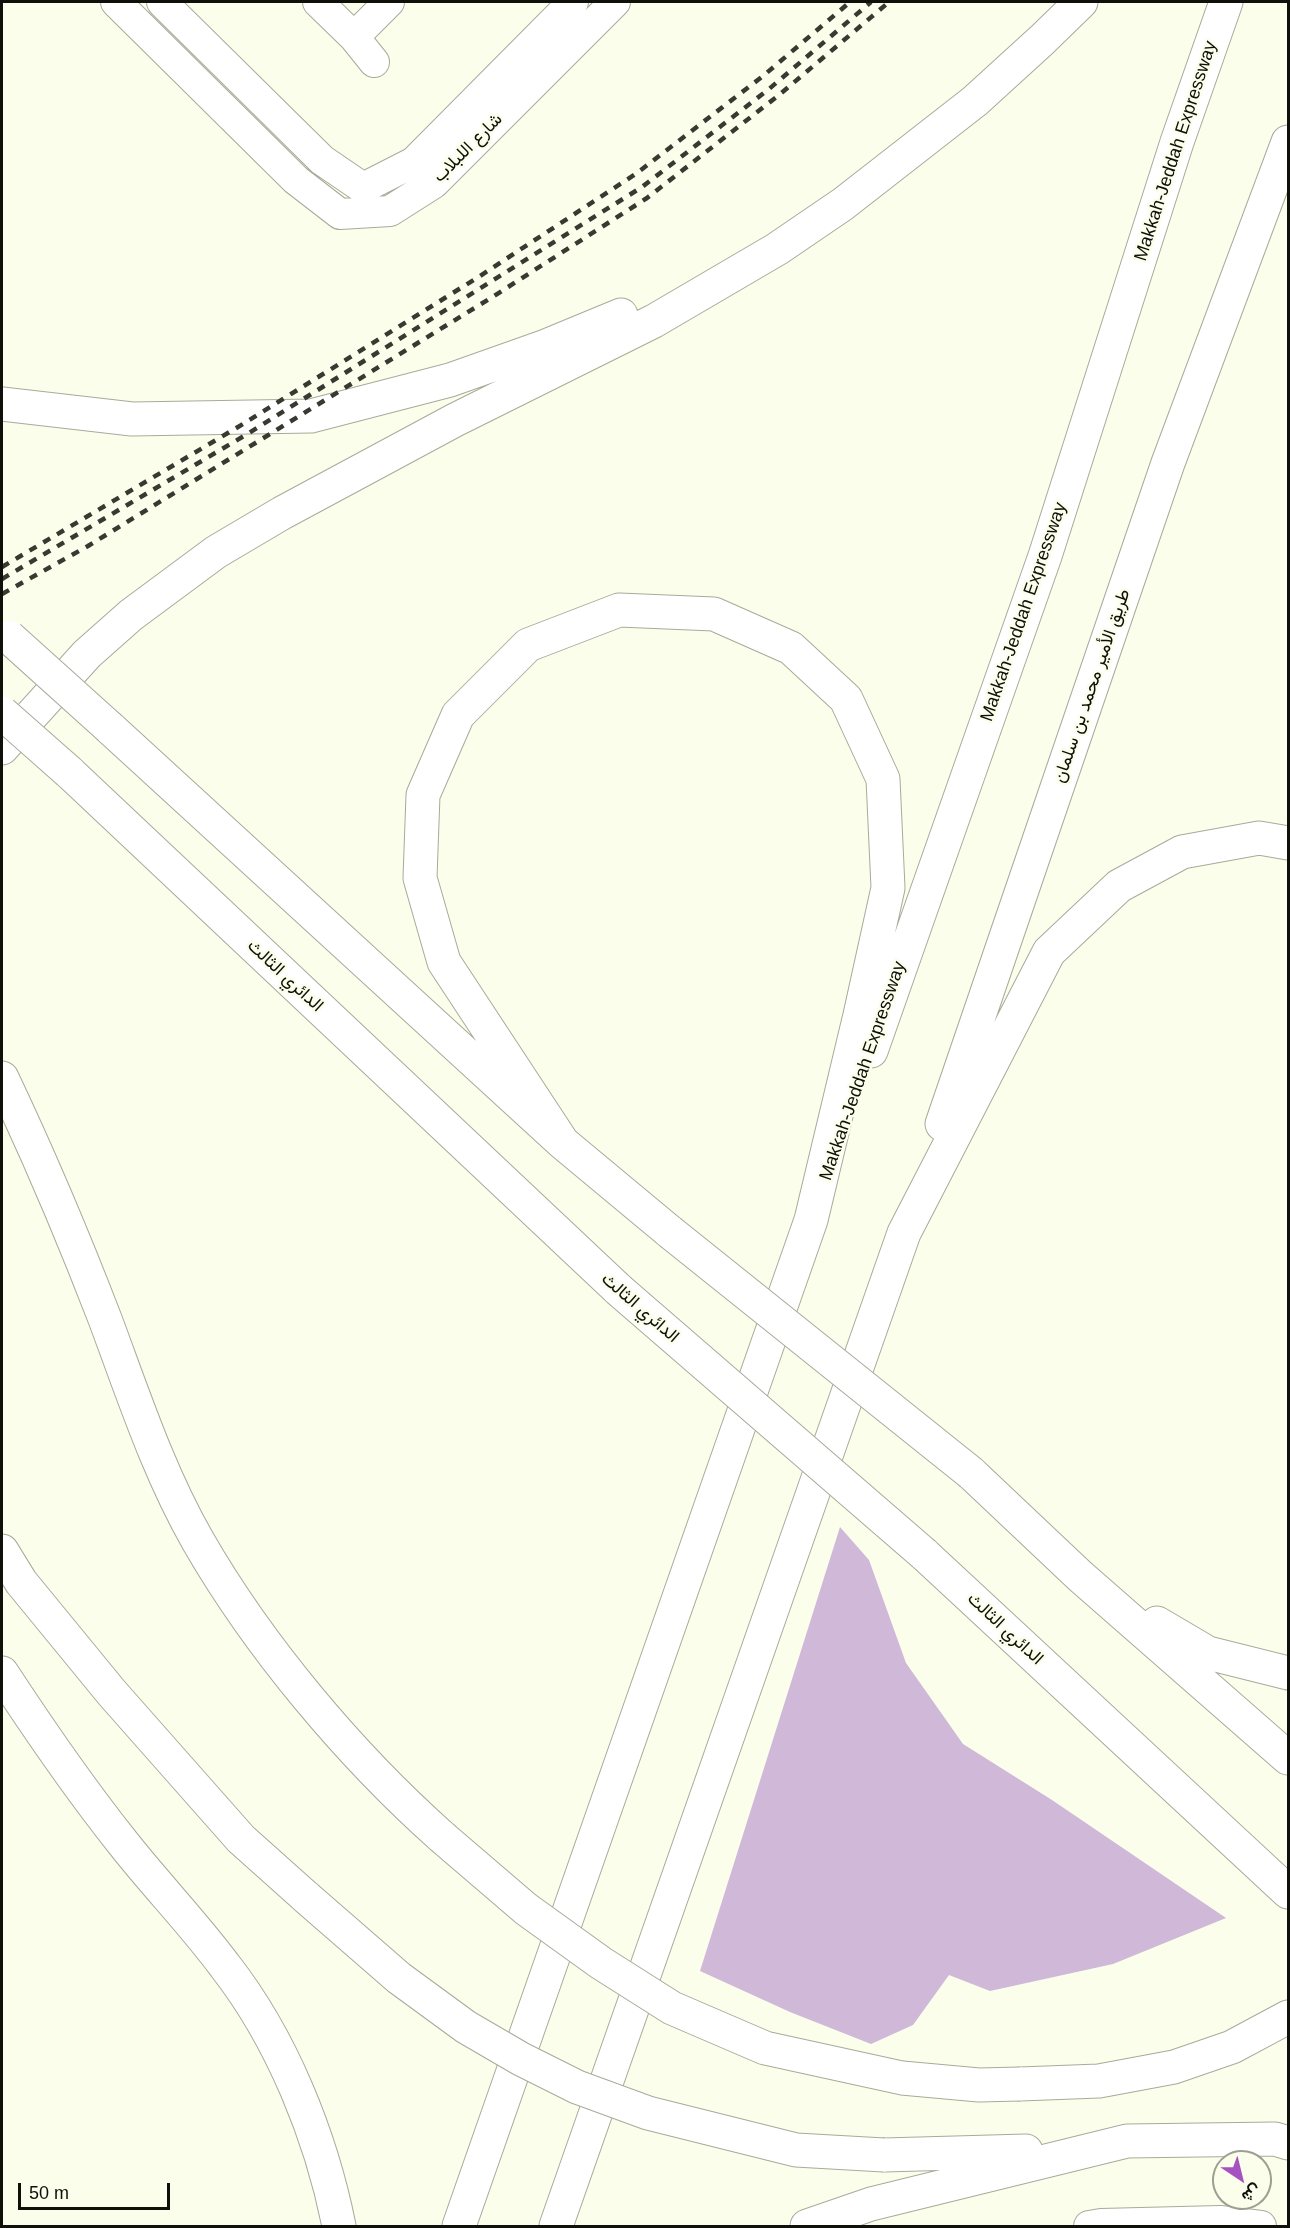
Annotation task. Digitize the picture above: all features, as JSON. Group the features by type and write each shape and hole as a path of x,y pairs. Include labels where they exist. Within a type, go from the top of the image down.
{"highway":[{"path":"2,748 87,654 169,586 216,552 282,513 455,420 654,321 777,249 843,204 975,101 1081,2"},
{"name":"Makkah-Jeddah Expressway","path":"811,1220 1045,556 1177,142 1226,2"},
{"name":"طريق الأمير محمد بن سلمان","path":"904,1233 1168,464 1288,142"},
{"path":"2,404 132,419 311,416 450,380 546,346 777,249"},
{"path":"459,2226 811,1220 888,888 883,779 846,699 790,648 714,614 619,610 528,645 458,715 423,795 420,878 444,962 563,1143"},
{"path":"5,634 563,1143 970,1473 1080,1576 1288,1758"},
{"name":"الدائري الثالث","path":"2,712 69,772 619,1290 924,1554 1288,1892"},
{"path":"556,2226 904,1233 1049,952 1119,886 1182,852 1259,838 1288,843"},
{"path":"2,1078 55,1193 159,1462 198,1540 248,1620 323,1715 398,1798 526,1909 601,1963 672,2008 765,2048 902,2078 979,2085 1099,2081 1174,2067 1232,2047 1288,2017"},
{"path":"2,1551 21,1582 119,1701 241,1839 399,1978 466,2027 521,2059 577,2087 648,2113 796,2150 884,2155 1085,2150"},
{"path":"1080,1576 1208,1653 1288,1673"},
{"path":"2,1673 58,1758 124,1844 226,1966 259,2017 288,2073 312,2127 339,2226"},
{"path":"807,2226 871,2204 1127,2141 1275,2139 1288,2143"}],"street":[{"name":"شارع اللبلاب","path":"116,2 296,180 340,214 390,211 434,183 615,2"},
{"name":"شارع اللبلاب","path":"162,2 322,160 363,188 414,162 573,2"},
{"path":"318,2 354,37 374,62"},
{"path":"354,37 389,2"},
{"path":"1089,2226 1221,2221 1261,2226"}],"shaded area":[{"path":"840,1527 869,1560 906,1663 963,1744 1052,1800 1226,1918 1113,1964 990,1991 949,1975 913,2025 871,2044 790,2012 700,1971"}],"railway":[{"path":"2,567 243,424 480,276 637,173 763,76 850,2"},
{"path":"2,579 249,433 642,187 769,89 871,2"},
{"path":"2,594 88,546 494,296 647,198 779,95 889,2"}]}
